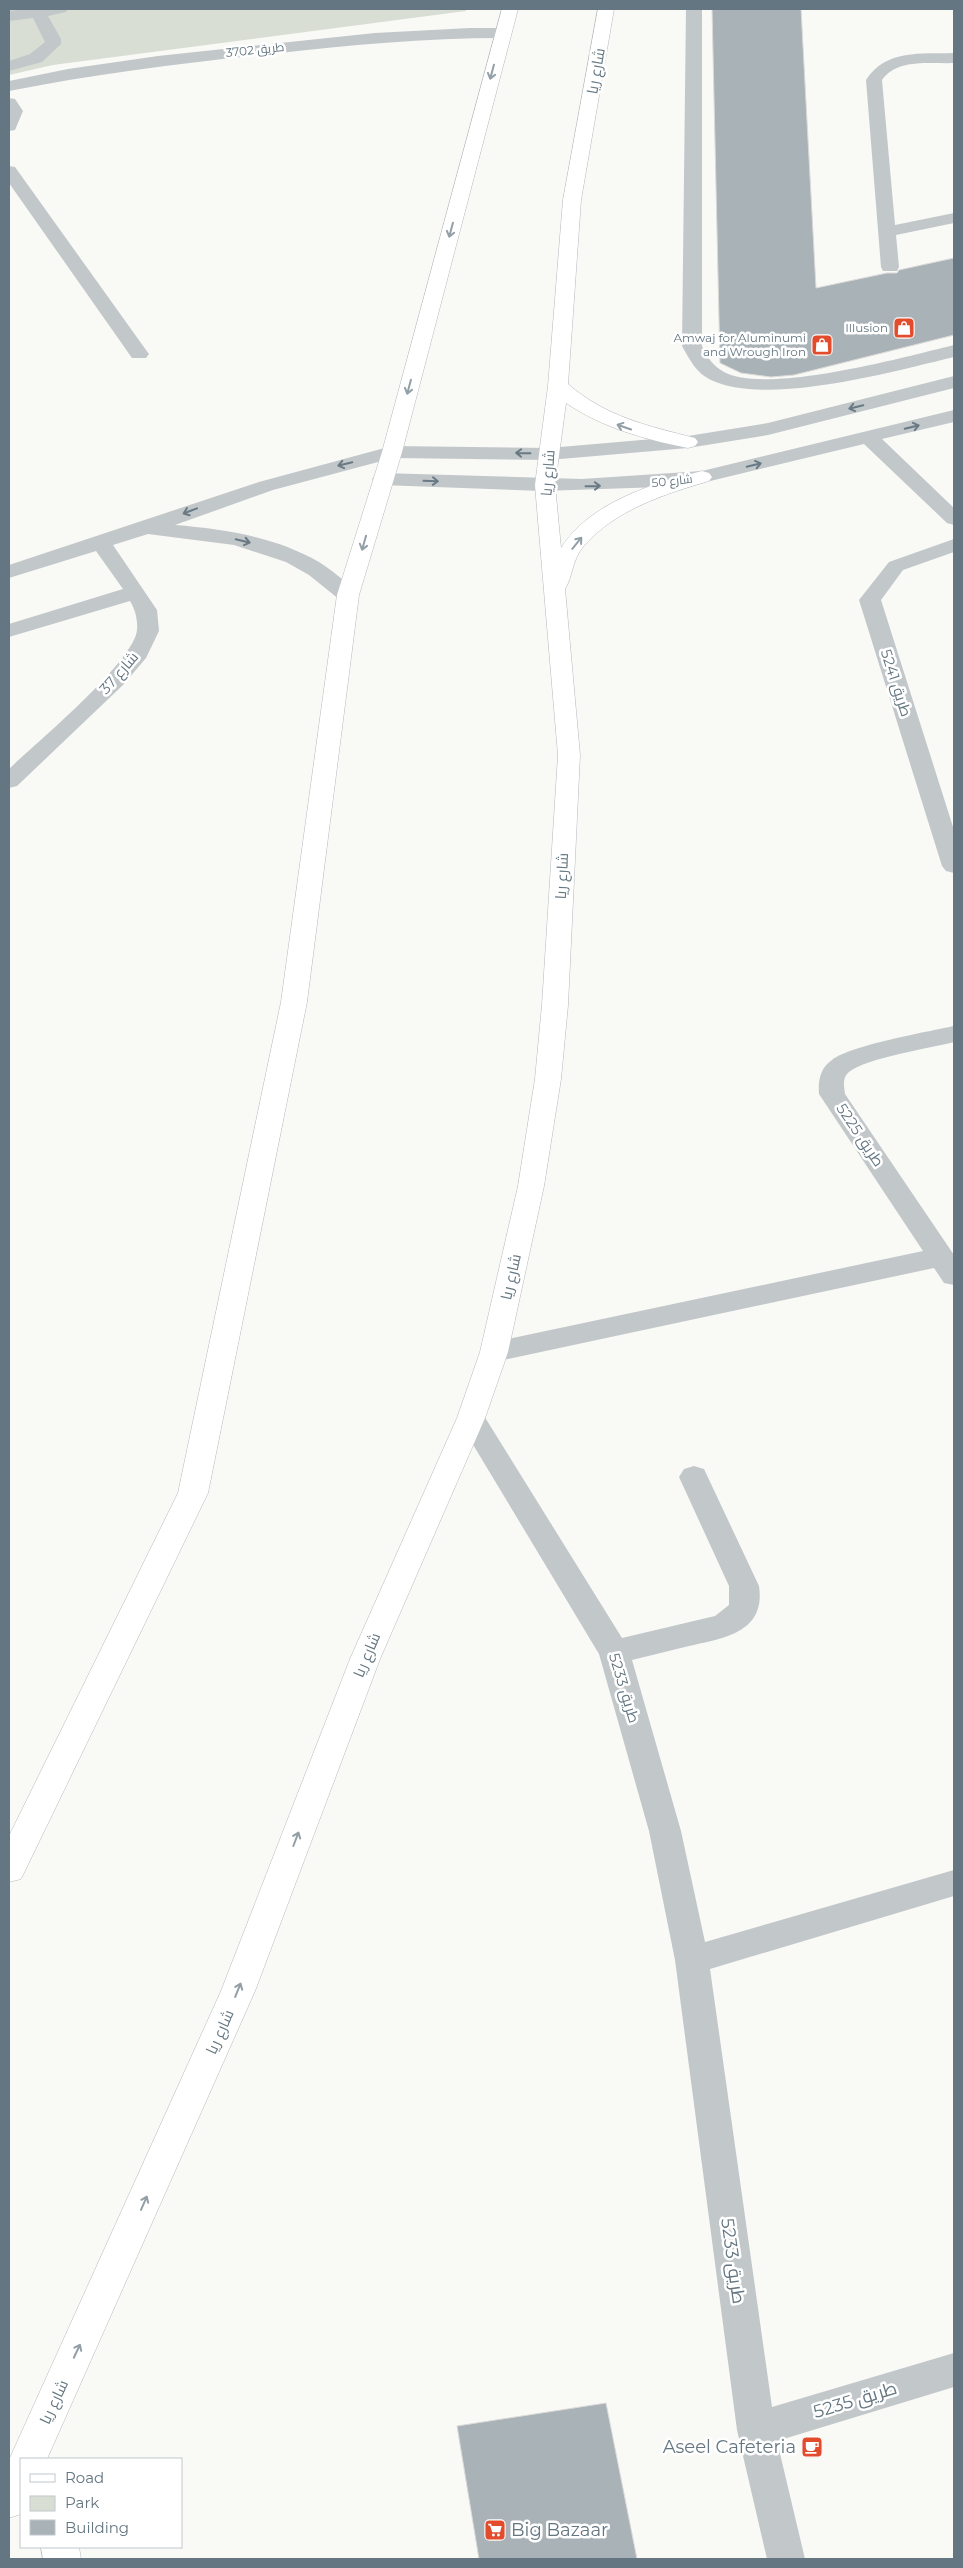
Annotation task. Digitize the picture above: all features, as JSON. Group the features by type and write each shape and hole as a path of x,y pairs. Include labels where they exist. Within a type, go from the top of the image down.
{"main road":[{"path":"9,1869 193,1493 294,1002 348,596 382,479 392,452 502,33 510,9"},
{"name":"شارع ريا","path":"35,2452 238,1991 365,1659 471,1418 494,1352 531,1186 548,1079 555,1005 569,755 554,604 545,485 558,386 572,200 606,9"},
{"path":"558,386 574,401 596,415 623,427 655,436 688,442"},
{"path":"554,604 557,579 566,556 583,536 605,517 633,500 666,487 702,477"},
{"path":"9,2500 20,2475"}],"street":[{"path":"9,16 60,9"},
{"path":"694,9 692,346 696,360 710,372 733,381 760,385 788,384 954,352"},
{"path":"9,66 36,58 53,44 53,39 38,12"},
{"name":"طريق 3702","path":"9,86 129,64 421,34 502,33"},
{"path":"890,267 874,80 882,69 898,63 954,58"},
{"path":"9,103 14,111 9,126"},
{"path":"9,171 139,354"},
{"path":"887,232 954,218"},
{"path":"9,572 143,529 266,486 392,452 549,454 604,451 688,442 768,429 954,382"},
{"name":"شارع 50","path":"382,479 545,485 625,485 702,477 954,416"},
{"path":"869,438 954,518"},
{"path":"143,529 205,533 263,546 312,567 348,596"},
{"name":"شارع 37","path":"9,781 116,680 135,658 148,631 146,610 136,592 100,542"},
{"name":"طريق 5241","path":"954,545 896,566 870,600 954,866"},
{"path":"9,631 136,592"},
{"name":"طريق 5225","path":"948,1267 832,1094 831,1079 840,1066 859,1057 954,1034"},
{"path":"494,1352 948,1267"},
{"name":"طريق 5233","path":"471,1418 614,1652 665,1831 692,1960 756,2430 786,2559"},
{"path":"614,1652 724,1626 736,1619 744,1610 746,1598 744,1586 694,1477"},
{"path":"692,1960 954,1883"},
{"name":"طريق 5235","path":"756,2430 954,2370"}],"green space":[{"path":"9,9 466,9 466,11 53,65 9,75"}],"building":[{"path":"712,9 801,9 816,288 887,273 897,273 899,270 954,258 954,335 794,375 771,377 741,373 720,363"},
{"path":"606,2403 637,2559 479,2559 457,2426"}],"place":[{"name":"Illusion","path":"904,328"},
{"name":"Amwaj for Aluminumi and Wrough Iron","path":"822,345"},
{"name":"Aseel Cafeteria","path":"812,2447"},
{"name":"Big Bazaar","path":"495,2530"}]}
